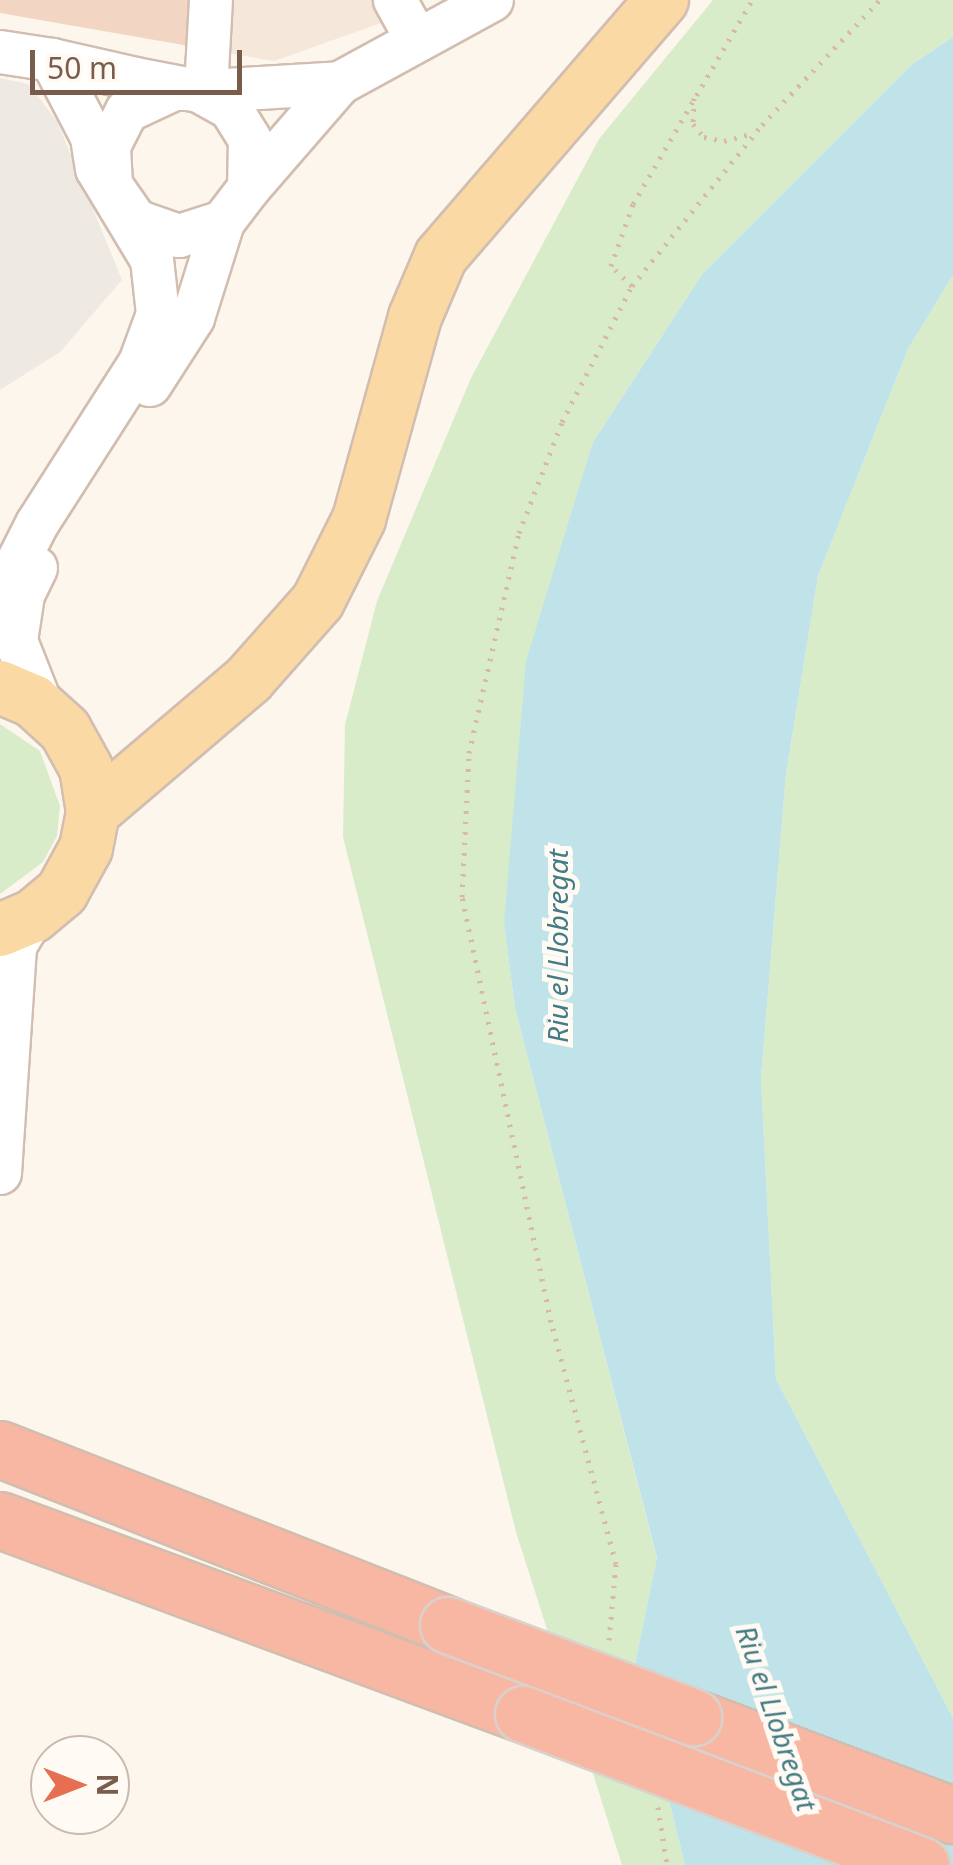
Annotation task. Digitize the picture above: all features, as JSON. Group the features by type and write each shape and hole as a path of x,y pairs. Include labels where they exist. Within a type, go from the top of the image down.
{"highway":[{"path":"0,1449 448,1625 953,1815"},
{"path":"0,1520 921,1865"}],"main road":[{"path":"93,812 183,736 299,626 338,564 373,478 416,317 440,256 662,0"},
{"path":"36,708 132,740 183,736"},
{"path":"17,923 76,871 93,812 86,768 36,708"}],"street":[{"path":"197,89 211,0"},
{"path":"394,0 417,40"},
{"path":"36,708 16,641 23,595 61,518 193,318 223,222 340,83 492,0"},
{"path":"0,52 197,89 222,101 239,118 253,152 249,188"},
{"path":"0,597 45,510 140,363 158,314 152,260 116,197 52,60"},
{"path":"223,222 194,234 164,234 136,221 116,197 107,159 119,121 149,96 197,89 340,83"},
{"path":"0,1173 17,923"}],"path":[{"path":"632,286 610,266 633,204 752,0"},
{"path":"608,1649 616,1564 551,1322 462,897 469,752 520,532 562,422 632,286 757,132 880,0"},
{"path":"694,95 693,124 704,137 724,141 757,132"},
{"path":"652,1789 668,1865"}],"shaded area":[{"path":"229,0 372,0 384,22 274,61 226,53"},
{"path":"0,78 28,84 57,121 122,280 60,352 0,390"}],"green space":[{"path":"713,0 953,0 953,37 911,65 703,273 593,442 504,924 515,1008 657,1559 635,1664 685,1865 622,1865 516,1532 343,837 345,725 377,601 471,378 599,139"},
{"path":"953,275 953,1718 776,1379 761,1078 786,774 818,576 908,349"},
{"path":"0,724 40,751 60,806 57,836 43,862 0,894"}],"water":[{"name":"Riu el Llobregat","path":"953,37 953,275 908,349 818,576 786,774 761,1078 776,1379 953,1718 953,1865 685,1865 635,1664 657,1558 515,1008 504,924 526,661 593,442 703,273 911,65"}],"building":[{"path":"0,0 192,0 189,46 0,13"}]}
